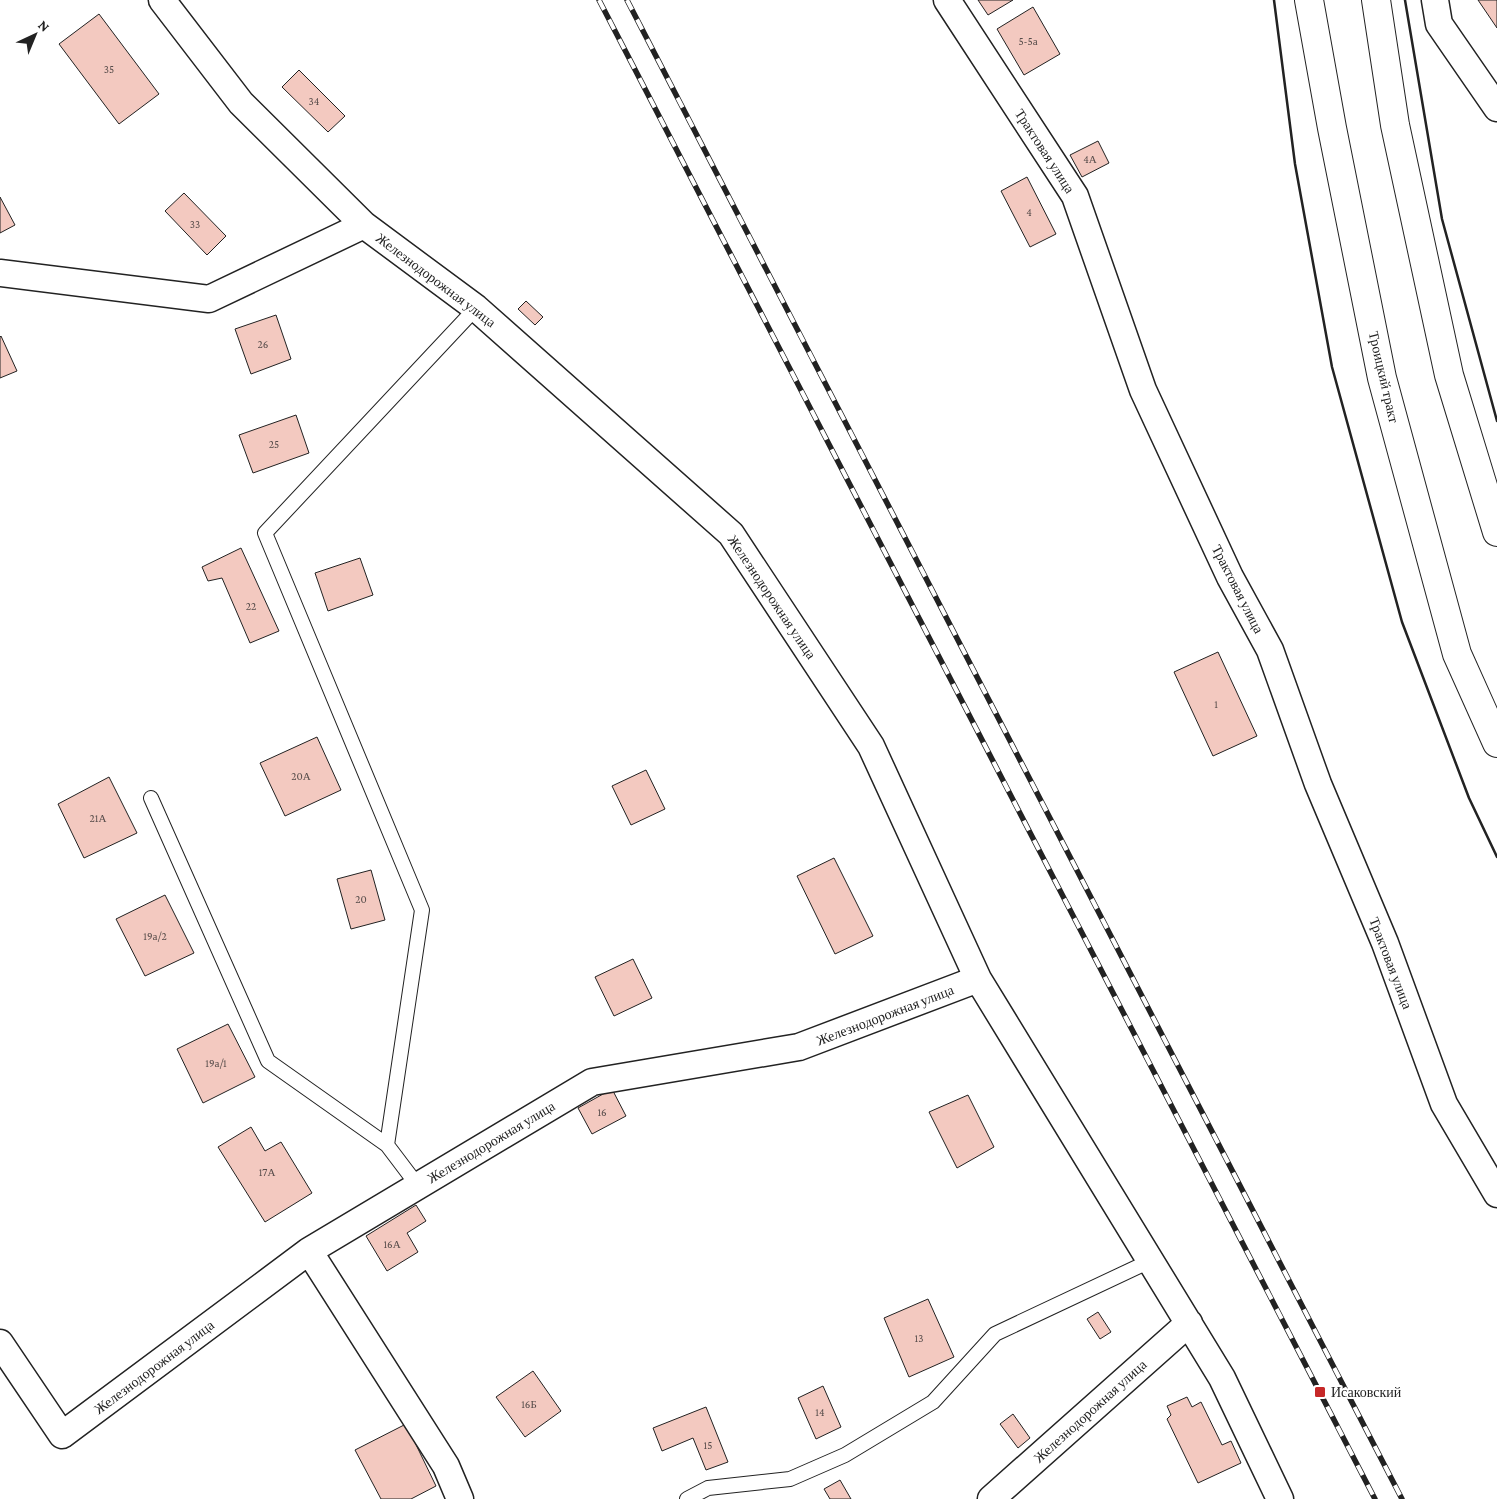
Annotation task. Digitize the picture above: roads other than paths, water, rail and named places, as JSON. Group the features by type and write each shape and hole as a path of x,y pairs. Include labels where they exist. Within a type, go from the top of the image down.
{"main road":[{"name":"Троицкий тракт","path":"1309,0 1332,128 1382,378 1457,654 1497,743"},
{"path":"1376,0 1395,125 1449,375 1497,532"}],"street":[{"name":"Железнодорожная улица","path":"162,0 241,103 364,225 476,308 731,534 871,746 978,979 1222,1378 1280,1499"},
{"name":"Трактовая улица","path":"946,0 1074,196 1143,390 1230,578 1270,650 1318,784 1385,943 1444,1104 1497,1194"},
{"path":"1435,0 1439,24 1497,108"},
{"name":"Железнодорожная улица","path":"0,273 209,299 364,225"},
{"name":"Железнодорожная улица","path":"0,1343 62,1435 310,1252 592,1082 799,1047 978,979"},
{"path":"310,1252 446,1466 460,1499"},
{"name":"Железнодорожная улица","path":"991,1499 1189,1323"}],"lane":[{"path":"386,1145 422,910 265,534 476,308"},
{"path":"151,798 268,1061 386,1145 418,1186"},
{"path":"687,1499 708,1488 790,1480 845,1455 933,1402 995,1334 1150,1260"}],"railway":[{"path":"599,0 1375,1499"},
{"path":"627,0 1402,1499"}],"place":[{"name":"Исаковский","path":"1320,1392"}]}
